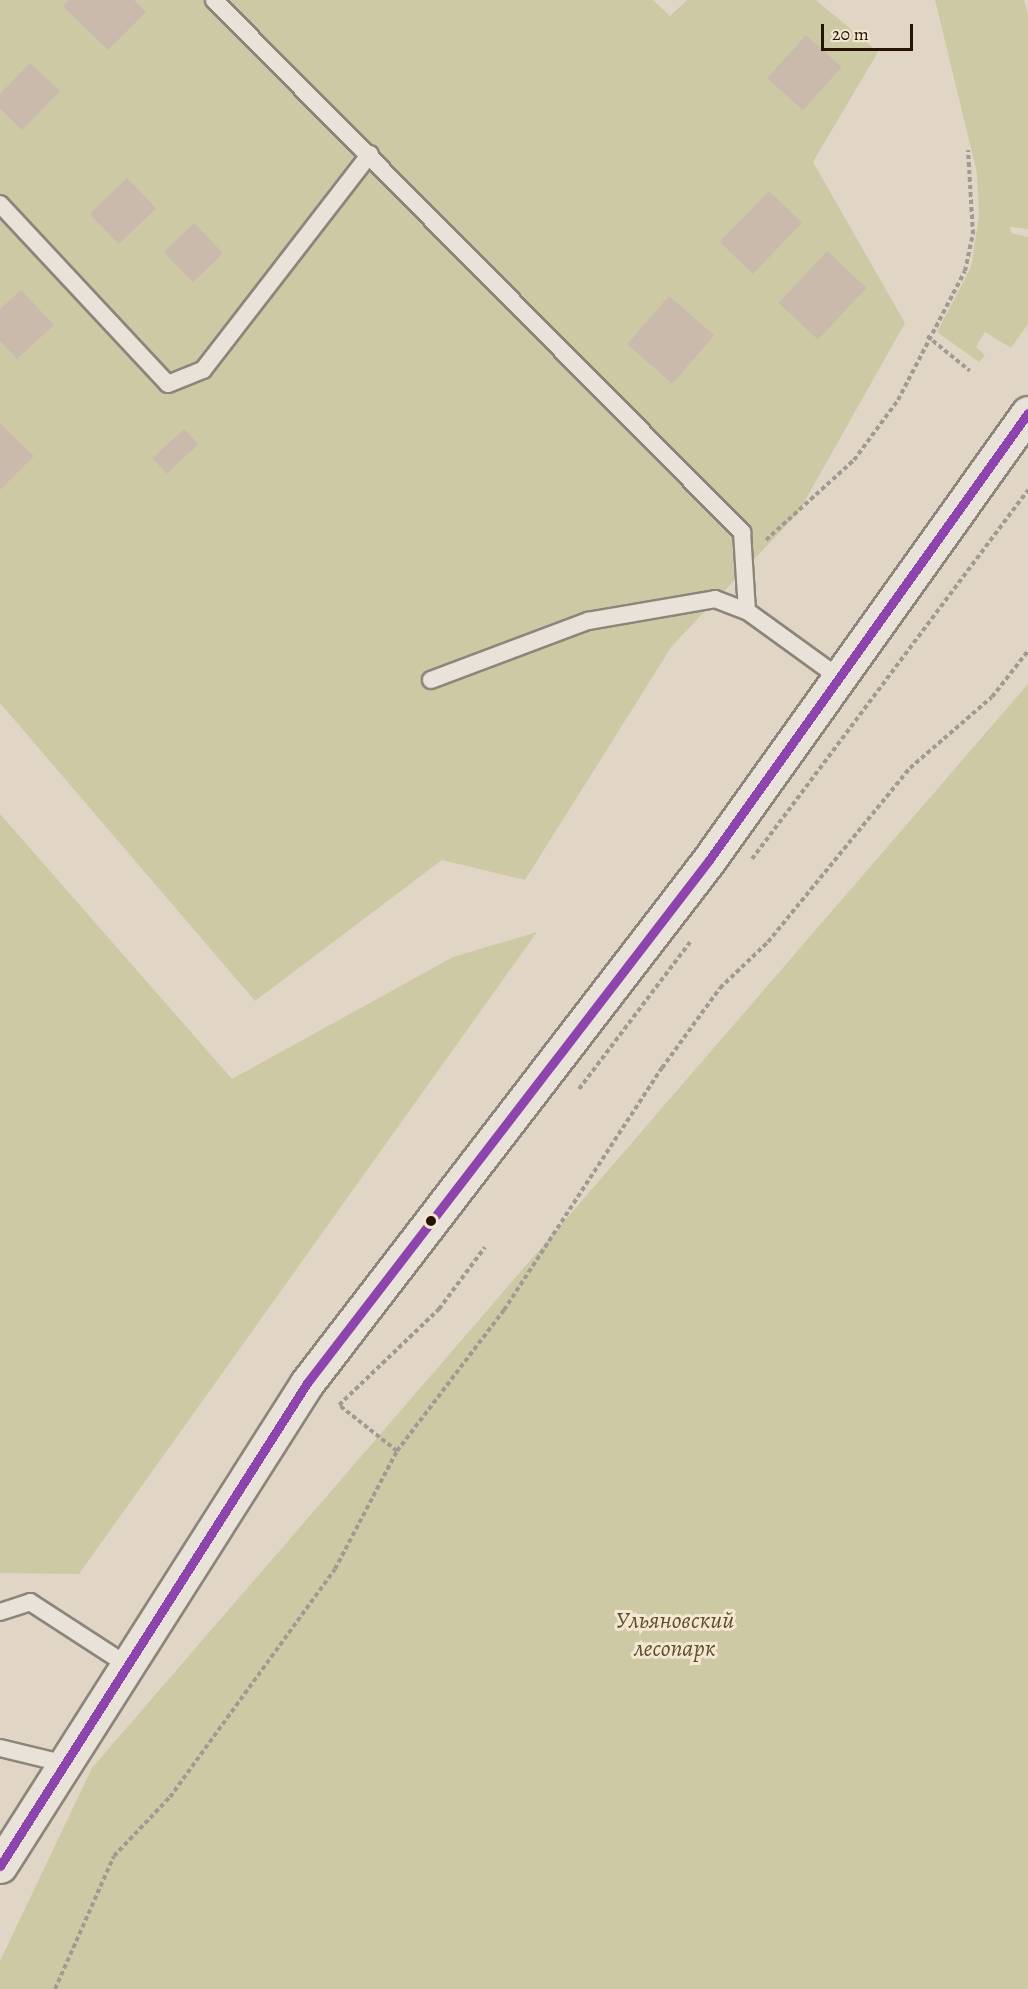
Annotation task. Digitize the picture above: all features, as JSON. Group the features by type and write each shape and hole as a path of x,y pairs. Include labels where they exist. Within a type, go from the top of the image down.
{"main road":[{"path":"0,1866 130,1668 307,1383 841,679 1028,413"}],"lane":[{"path":"214,0 370,154 742,532 747,611"},
{"path":"0,204 168,384 203,370 370,154"},
{"path":"431,680 588,621 715,599 747,611 841,679"},
{"path":"0,1612 30,1602 130,1668"},
{"path":"0,1748 66,1764"}],"path":[{"path":"744,557 814,501 854,460 898,400 927,336 965,271 974,234 968,150"},
{"path":"927,336 970,371"},
{"path":"750,862 1028,490"},
{"path":"55,1989 114,1856 170,1797 334,1569 397,1451 504,1310 662,1068 720,988 768,942 910,768 992,697 1028,651"},
{"path":"579,1089 693,938"},
{"path":"397,1451 339,1405 439,1309 485,1247"}],"green space":[{"path":"0,0 653,0 670,16 687,0 816,0 878,52 813,162 905,323 798,513 672,646 525,880 442,860 255,1001 0,703"},
{"path":"935,0 1024,0 1028,14 1028,229 1010,227 1011,233 1028,237 1028,324 1011,348 985,332 976,347 985,355 979,362 937,332 971,267 979,216 977,173"},
{"name":"Ульяновский лесопарк","path":"1028,684 1028,1989 0,1989 0,1961 92,1768"},
{"path":"0,814 232,1079 453,957 537,932 79,1574 0,1573"}],"building":[{"path":"68,0 134,0 146,12 108,50 63,6"},
{"path":"806,35 842,67 803,110 767,78"},
{"path":"30,63 60,91 22,130 0,108 0,94"},
{"path":"127,178 156,208 119,244 90,214"},
{"path":"769,191 802,223 753,274 720,242"},
{"path":"194,223 223,253 193,282 164,252"},
{"path":"827,251 866,288 818,340 779,303"},
{"path":"21,290 54,325 17,359 0,341 0,309"},
{"path":"669,296 714,335 672,384 627,344"},
{"path":"0,423 34,456 0,490"},
{"path":"184,429 198,444 167,474 153,458"}],"transit line":[{"path":"0,1866 307,1383 709,860 1028,413"}]}
